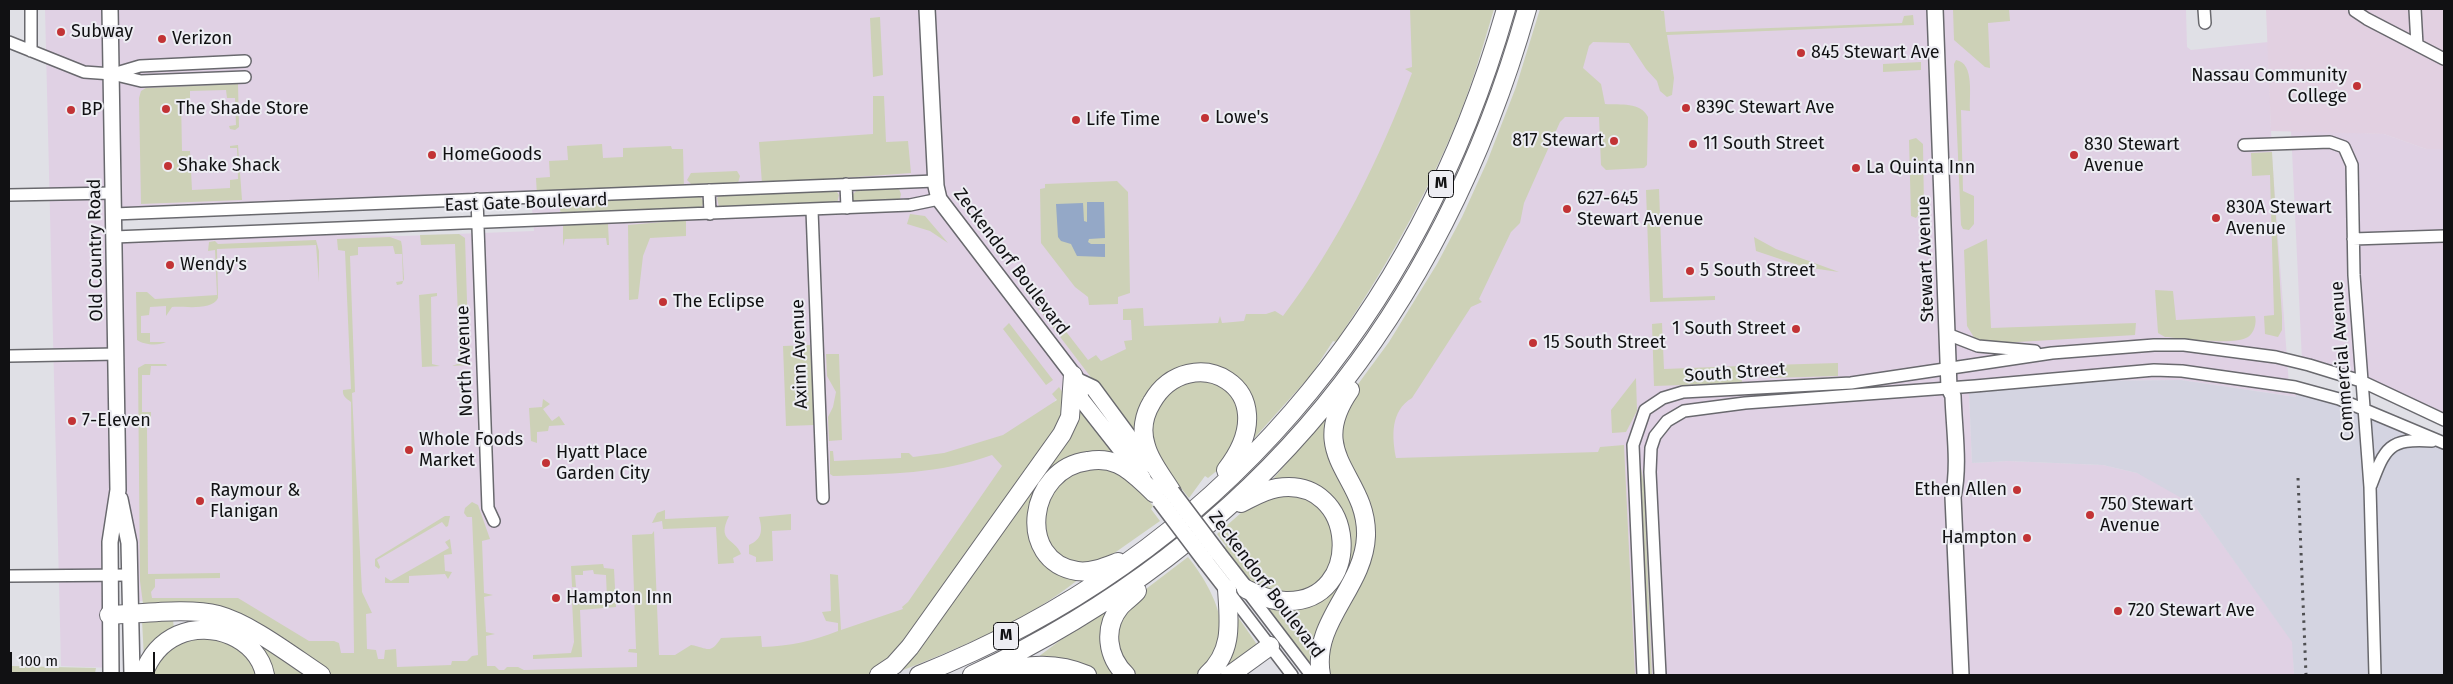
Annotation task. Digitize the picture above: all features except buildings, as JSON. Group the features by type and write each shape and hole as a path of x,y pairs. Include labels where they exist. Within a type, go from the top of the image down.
{"highway":[{"name":"M","path":"919,675 983,648 1030,624 1135,557 1197,508 1258,451 1304,399 1359,328 1388,283 1423,221 1454,157 1480,90 1506,9"},
{"name":"M","path":"972,675 1020,652 1082,617 1170,556 1223,512 1262,476 1310,424 1375,341 1429,253 1461,191 1500,94 1527,9"},
{"path":"1321,675 1318,658 1321,641 1361,562 1366,537 1361,505 1334,446 1334,424 1339,408 1351,389 1375,341"},
{"path":"1162,495 1146,447 1144,426 1148,408 1160,390 1180,376 1202,372 1220,377 1235,387 1243,397 1248,414 1247,432 1235,458 1197,508"},
{"path":"878,675 900,659 910,646 1066,429 1071,412 1076,378"},
{"path":"1135,557 1089,571 1077,571 1061,564 1050,556 1040,541 1036,522 1039,502 1045,488 1056,474 1070,465 1090,460 1114,462 1124,467 1162,495"},
{"path":"1223,512 1266,490 1284,487 1295,488 1312,494 1325,502 1333,512 1341,530 1343,549 1338,567 1326,585 1315,594 1303,599 1287,601 1267,598 1246,589"},
{"path":"1126,675 1116,663 1111,650 1109,636 1111,623 1120,606 1170,556"},
{"path":"1207,675 1221,660 1228,642 1230,623 1226,589"},
{"path":"110,614 197,613 218,615 243,626 321,675"},
{"path":"142,675 150,660 162,645 184,632 202,630 220,632 243,642 259,658 264,675"},
{"path":"1230,675 1270,646"},
{"path":"984,675 1038,664 1063,667 1087,675"}],"main road":[{"name":"Old Country Road","path":"110,9 118,490 110,542 111,675"},
{"name":"Zeckendorf Boulevard","path":"927,9 935,181 939,199 1076,378 1093,388 1162,495 1212,558 1246,589"},
{"name":"Stewart Avenue","path":"1935,9 1948,369 1949,388 1953,396 1956,454 1956,485 1953,497 1961,675"},
{"name":"Old Country Road","path":"118,490 129,543 132,675"},
{"name":"Zeckendorf Boulevard","path":"1212,558 1226,589"}],"street":[{"path":"31,9 31,51"},
{"path":"2204,9 2205,23"},
{"path":"2415,9 2417,45"},
{"path":"2355,10 2444,59"},
{"path":"9,42 84,72 112,74 141,81 245,77"},
{"path":"112,74 140,66 245,61"},
{"name":"Commercial Avenue","path":"2244,145 2330,142 2344,148 2352,164 2353,239 2361,381 2370,487 2375,675"},
{"name":"East Gate Boulevard","path":"114,214 935,181"},
{"path":"846,184 847,208"},
{"path":"709,190 710,214"},
{"path":"9,195 113,193"},
{"name":"North Avenue","path":"477,199 488,508 494,520"},
{"name":"East Gate Boulevard","path":"114,237 812,210 916,205 939,199"},
{"name":"Axinn Avenue","path":"812,210 823,498"},
{"path":"2353,239 2444,236"},
{"path":"1947,334 1978,346 2052,353 2154,345 2184,345 2276,357 2342,374 2361,381 2444,420"},
{"name":"South Street","path":"1643,675 1633,445 1645,410 1663,398 1683,392 1851,383 2052,353"},
{"path":"9,356 117,354"},
{"name":"South Street","path":"1673,416 1684,411 1728,404 1949,388 2112,373 2182,371 2280,384 2339,399 2443,442"},
{"path":"1660,675 1650,472 1652,448 1659,430 1673,416 1676,404 1663,398"},
{"path":"1635,435 1640,432 1647,434 1652,448"},
{"path":"2370,487 2383,454 2397,444 2407,441 2443,442"},
{"path":"9,576 130,574"},
{"name":"Zeckendorf Boulevard","path":"1226,589 1292,675"},
{"name":"Zeckendorf Boulevard","path":"1246,589 1311,675"}],"shaded area":[{"path":"45,9 1449,9 1378,213 1295,324 1143,347 1078,381 1057,398 903,611 842,639 643,673 357,675 237,600 130,601 119,492 111,668 61,666","holes":["531,197 534,231 403,236 346,235 346,228 114,236 114,214"]},
{"path":"1659,9 2186,9 2187,47 2191,50 2268,42 2272,156 2289,385 2296,387 2297,397 2181,380 2080,381 1969,394 1972,463 2008,461 2103,465 2137,473 2168,486 2194,505 2293,642 2294,675 1616,675 1395,460 1391,423 1589,37"},
{"name":"Nassau Community College","path":"2266,9 2444,9 2444,149 2426,149 2384,134 2271,131"},
{"path":"2291,130 2384,134 2426,149 2444,149 2444,420 2302,361"},
{"path":"2181,380 2296,397 2296,387 2444,442 2444,675 2294,675 2292,642 2194,505 2137,473 2103,465 2008,461 1972,463 1969,393 2080,381"}],"green space":[{"path":"1410,9 1494,9 1477,65 1445,150 1387,262 1336,342 1333,341 1311,375 1249,444 1240,387 1188,368 1137,429 1132,431 1038,308 1044,303 1088,360 1096,355 1101,361 1126,349 1124,341 1132,340 1131,320 1123,320 1123,309 1143,308 1144,326 1218,323 1220,316 1222,323 1244,321 1246,314 1266,314 1275,311 1283,316 1340,230 1386,137 1412,73 1405,69 1412,67"},
{"path":"1540,9 1661,9 1661,11 1664,11 1666,32 1902,23 1904,16 1913,15 1914,25 1667,35 1674,78 1672,95 1667,97 1660,91 1657,81 1646,69 1629,43 1593,42 1589,46 1583,68 1601,84 1605,104 1635,107 1645,112 1648,117 1647,165 1644,168 1606,170 1601,165 1599,117 1565,117 1560,122 1524,203 1520,223 1511,232 1479,299 1482,302 1471,307 1412,398 1405,403 1396,417 1394,442 1396,458 1598,452 1600,447 1624,445 1635,675 1323,675 1322,652 1366,558 1337,445 1350,395 1389,342 1437,264 1462,217 1487,162 1516,87"},
{"path":"1953,9 2009,9 2010,21 1988,23 1990,68 1985,67 1954,40"},
{"path":"880,17 883,75 873,77 870,18"},
{"path":"1956,60 1962,62 1966,67 1970,81 1970,111 1961,110 1963,191 1974,196 1974,224 1969,230 1963,229 1961,225 1954,64"},
{"path":"1921,62 1921,70 1883,72 1883,64"},
{"path":"238,84 239,127 235,130 230,129 229,126 236,125 235,98 227,98 226,90 190,91 190,99 181,99 182,151 190,151 192,190 230,188 230,180 238,179 237,148 230,148 230,146 238,145 242,200 141,204 139,98 141,91 146,88"},
{"path":"873,96 884,96 886,142 908,141 911,173 762,184 759,142 873,134"},
{"path":"1916,138 1923,144 1924,207 1916,218 1911,216 1909,140"},
{"path":"602,144 603,158 623,157 623,148 671,146 672,149 683,149 684,189 537,196 536,178 550,177 549,161 568,160 567,146"},
{"path":"2272,152 2282,317 2282,330 2278,337 2265,334 2264,316 2274,315 2270,175 2252,176 2251,153"},
{"path":"737,171 740,176 738,183 691,184 687,180 691,173"},
{"path":"1117,181 1128,192 1130,293 1118,297 1118,304 1089,305 1088,297 1075,287 1041,243 1040,189 1045,188 1045,184"},
{"path":"892,187 899,189 900,199 856,203 853,200 853,194 858,189"},
{"path":"835,189 839,195 837,204 719,207 717,198 720,195"},
{"path":"1659,189 1663,298 1715,296 1715,300 1650,302 1646,190"},
{"path":"699,195 704,202 700,210 561,214 559,205 562,201"},
{"path":"910,214 925,216 948,243 930,231 907,224"},
{"path":"686,220 686,236 650,238 643,256 638,299 629,300 628,225"},
{"path":"608,224 609,245 607,245 606,238 565,239 563,246 563,225"},
{"path":"459,234 465,238 469,365 452,366 460,363 455,244 421,245 420,235"},
{"path":"390,237 401,241 404,279 402,284 397,285 396,282 403,281 402,254 395,254 393,246 358,247 358,255 350,256 355,392 352,393 362,592 372,613 366,614 367,649 376,650 378,659 384,659 385,650 396,649 397,667 451,665 452,661 467,661 472,656 478,655 472,517 467,517 464,513 465,508 472,502 478,505 490,539 482,541 484,593 493,595 484,597 486,632 495,634 486,636 487,666 495,666 499,670 504,670 507,667 518,667 524,670 637,667 637,653 628,652 629,649 636,649 632,535 652,534 654,531 659,655 675,655 691,645 708,649 714,647 721,638 761,636 762,647 792,644 820,638 838,631 838,623 826,621 822,612 831,611 830,574 838,575 841,630 903,609 902,607 908,602 1002,466 992,455 953,466 913,472 833,476 830,474 830,451 833,451 834,461 901,458 901,453 909,453 913,457 944,453 1003,435 1057,400 1052,394 1059,387 1065,396 1061,426 899,650 876,672 867,675 330,675 234,615 143,604 140,581 138,368 145,364 166,364 167,366 151,366 150,375 142,375 142,412 151,412 151,426 147,426 148,574 220,573 220,578 155,579 155,587 151,592 152,598 238,598 309,641 334,641 339,643 341,653 354,653 351,402 343,394 343,390 351,389 345,251 338,250 337,239"},
{"path":"1754,237 1776,249 1839,272 1804,267 1756,251"},
{"path":"1987,239 1991,328 2136,323 2135,335 1984,344 1975,339 1967,326 1964,250"},
{"path":"316,240 319,251 319,282 316,245 217,249 218,298 215,302 198,307 172,307 166,316 166,306 150,307 149,315 141,316 141,333 150,333 150,342 166,342 152,344 137,340 136,292 147,292 155,299 217,295 215,250 208,251 209,242 215,241 218,244"},
{"path":"2155,290 2173,291 2176,320 2255,316 2256,322 2252,333 2241,340 2232,341 2165,337 2158,333"},
{"path":"437,293 437,296 431,297 432,364 440,366 422,367 419,295"},
{"path":"1009,323 1053,380 1046,385 1003,329"},
{"path":"1662,323 1664,369 1741,366 1742,383 1654,386 1652,324"},
{"path":"810,345 815,425 786,426 783,346"},
{"path":"826,354 839,354 842,440 829,441 828,417 833,407 836,392 827,376"},
{"path":"1838,363 1838,376 1770,378 1770,365"},
{"path":"1205,378 1230,390 1243,424 1225,464 1208,478 1205,476 1189,498 1177,483 1158,466 1149,418 1176,383"},
{"path":"1636,378 1637,411 1626,432 1612,433 1611,410"},
{"path":"543,399 550,404 543,409 552,421 559,416 565,425 549,426 548,431 537,432 537,443 531,441 529,408 542,407"},
{"path":"1080,410 1115,455 1080,456 1031,514 1029,538 1079,579 1036,609 989,634 891,675"},
{"path":"1325,418 1328,422 1355,505 1359,544 1310,665 1266,607 1270,608 1271,605 1335,578 1338,517 1275,483 1273,479"},
{"path":"1639,456 1644,485 1652,675 1643,675"},
{"path":"1089,465 1111,471 1126,478 1139,489 1153,506 1151,509 1160,521 1103,561 1087,566 1057,558 1042,535 1050,487"},
{"path":"1275,493 1312,500 1329,517 1335,552 1319,585 1287,597 1250,585 1222,550 1226,546 1217,534 1250,505"},
{"path":"665,510 665,519 729,516 726,524 726,535 741,554 733,558 734,563 718,564 716,527 663,529 662,521 652,523 657,513"},
{"path":"791,514 791,530 772,531 773,561 756,562 756,557 749,554 749,545 759,537 761,526 759,517"},
{"path":"445,516 450,516 448,526 446,527 442,522 377,560 379,569 375,566 375,559"},
{"path":"450,539 452,554 444,555 445,571 452,572 448,579 445,574 409,576 409,583 385,583 385,577 391,581 449,548 445,542"},
{"path":"1188,557 1207,585 1215,601 1220,617 1221,633 1218,648 1211,662 1197,675 1133,675 1119,660 1117,617 1125,605"},
{"path":"603,564 604,568 614,569 616,607 580,610 582,657 533,659 533,655 571,653 574,642 572,600 607,599 606,575 594,574 593,570 583,571 583,575 575,575 576,587 572,587 571,566"},
{"path":"1104,613 1107,617 1118,675 1097,675 1078,667 1034,660 1070,633"},
{"path":"1238,617 1258,646 1232,666 1226,661 1235,618"},
{"path":"142,620 173,620 174,629 144,659"},
{"path":"244,632 306,675 267,675"},
{"path":"187,636 221,640 238,648 252,663 258,675 151,675 155,657"},
{"path":"12,666 96,668 95,673 97,674 12,675"}],"water":[{"path":"1087,202 1104,202 1105,238 1089,239 1088,242 1091,244 1105,244 1105,257 1077,256 1071,244 1061,241 1058,237 1056,204 1083,203 1084,221 1087,222"}],"railway":[{"path":"2298,478 2306,675"}],"place":[{"name":"Subway","path":"61,32"},
{"name":"Verizon","path":"162,39"},
{"name":"845 Stewart Ave","path":"1801,53"},
{"name":"Nassau Community College","path":"2357,86"},
{"name":"839C Stewart Ave","path":"1686,108"},
{"name":"The Shade Store","path":"166,109"},
{"name":"BP","path":"71,110"},
{"name":"Lowe's","path":"1205,118"},
{"name":"Life Time","path":"1076,120"},
{"name":"817 Stewart","path":"1614,141"},
{"name":"11 South Street","path":"1693,144"},
{"name":"HomeGoods","path":"432,155"},
{"name":"830 Stewart Avenue","path":"2074,155"},
{"name":"Shake Shack","path":"168,166"},
{"name":"La Quinta Inn","path":"1856,168"},
{"name":"627-645 Stewart Avenue","path":"1567,209"},
{"name":"830A Stewart Avenue","path":"2216,218"},
{"name":"Wendy's","path":"170,265"},
{"name":"5 South Street","path":"1690,271"},
{"name":"The Eclipse","path":"663,302"},
{"name":"1 South Street","path":"1796,329"},
{"name":"15 South Street","path":"1533,343"},
{"name":"7-Eleven","path":"72,421"},
{"name":"Whole Foods Market","path":"409,450"},
{"name":"Hyatt Place Garden City","path":"546,463"},
{"name":"Ethen Allen","path":"2017,490"},
{"name":"Raymour & Flanigan","path":"200,501"},
{"name":"750 Stewart Avenue","path":"2090,515"},
{"name":"Hampton","path":"2027,538"},
{"name":"Hampton Inn","path":"556,598"},
{"name":"720 Stewart Ave","path":"2118,611"}]}
